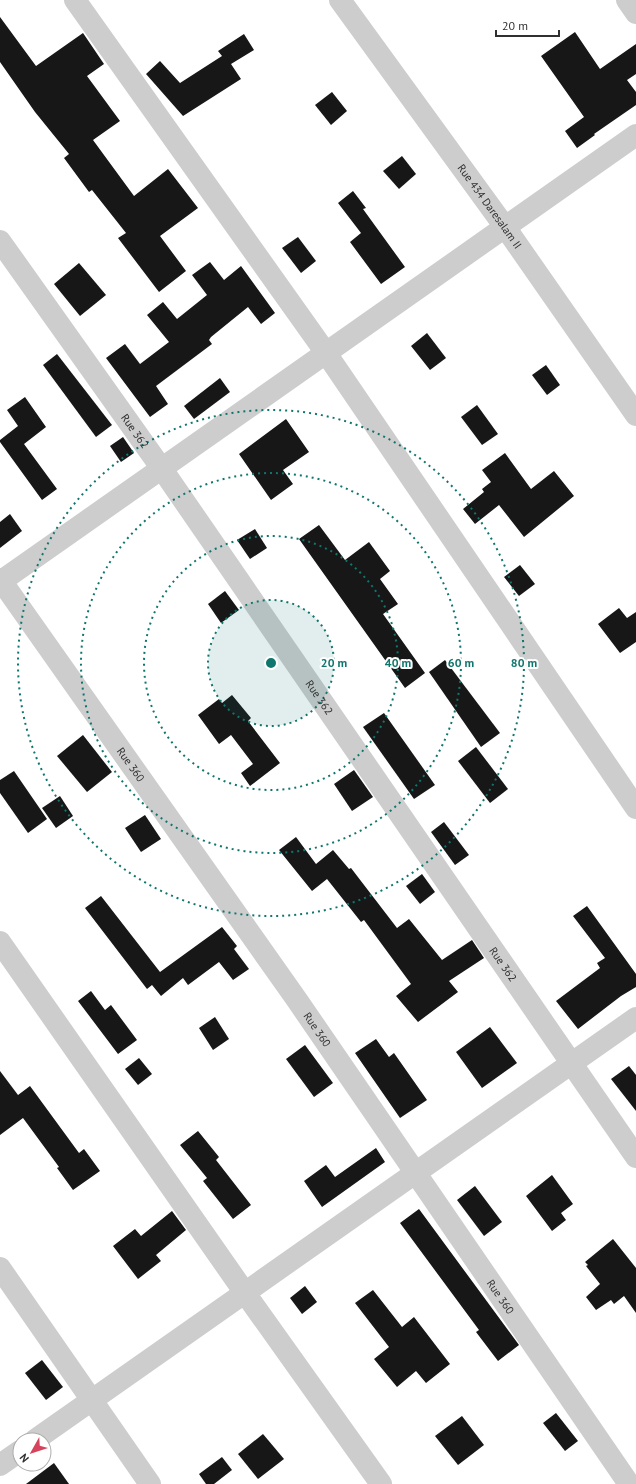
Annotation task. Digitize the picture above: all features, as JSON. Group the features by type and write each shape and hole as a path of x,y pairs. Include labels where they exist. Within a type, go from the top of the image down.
{"street":[{"path":"75,0 326,353 636,808"},
{"name":"Rue 434 Daresalam II","path":"340,0 505,227 636,415"},
{"path":"627,0 636,13"},
{"path":"1,581 636,135"},
{"name":"Rue 362","path":"0,241 162,469 636,1157"},
{"name":"Rue 360","path":"1,581 297,1000 629,1484"},
{"path":"0,942 245,1293 381,1484"},
{"path":"47,1432 636,1018"},
{"path":"0,1268 150,1484"},
{"path":"0,1465 12,1457"}],"building":[{"path":"0,17 36,66 83,33 104,64 87,76 120,121 93,140 134,196 168,169 198,208 160,236 186,271 159,292 118,238 126,233 92,190 89,192 64,158 69,154 35,112 0,62"},
{"path":"575,32 600,69 636,44 636,74 627,80 636,92 636,105 594,134 595,135 577,148 565,131 584,117 541,56"},
{"path":"244,34 254,50 231,64 241,79 183,116 146,74 160,61 180,83 222,56 218,51"},
{"path":"332,92 347,111 331,125 315,105"},
{"path":"402,156 416,174 399,189 383,171"},
{"path":"353,191 366,208 363,209 405,267 381,284 350,242 361,233 338,203"},
{"path":"298,237 316,261 301,273 282,248"},
{"path":"210,262 224,280 241,266 275,313 261,324 248,307 211,337 209,340 212,344 156,386 168,404 150,417 106,358 125,344 140,364 169,342 147,315 163,302 177,319 207,295 192,275"},
{"path":"79,263 106,295 80,316 54,284"},
{"path":"427,333 446,358 430,370 411,346"},
{"path":"57,354 112,425 96,437 43,365"},
{"path":"546,365 560,385 547,395 532,375"},
{"path":"220,378 230,392 194,419 184,406"},
{"path":"25,397 46,427 24,444 57,489 42,500 0,442 0,440 18,426 7,410"},
{"path":"477,405 498,434 482,445 461,417"},
{"path":"286,419 309,452 283,470 293,484 271,500 239,454"},
{"path":"123,437 134,453 121,462 110,446"},
{"path":"505,453 531,489 554,471 574,496 524,537 499,505 475,524 463,509 484,492 482,489 491,482 482,470"},
{"path":"10,514 22,531 0,548 0,522"},
{"path":"319,525 345,560 369,542 390,571 380,579 398,604 383,614 425,673 405,688 299,539"},
{"path":"255,529 267,548 250,559 237,540"},
{"path":"520,565 535,584 519,596 504,577"},
{"path":"225,591 239,610 221,623 208,604"},
{"path":"619,608 627,618 636,612 636,642 620,653 598,624"},
{"path":"445,660 500,733 481,747 429,672"},
{"path":"232,695 251,718 248,721 280,763 250,786 241,773 253,764 231,735 219,744 198,715 219,699 222,703"},
{"path":"384,713 435,785 414,799 363,727"},
{"path":"83,735 112,772 87,792 57,756"},
{"path":"476,747 508,789 490,803 458,761"},
{"path":"354,770 373,797 352,811 334,784"},
{"path":"14,771 47,819 28,833 0,793 0,780"},
{"path":"60,796 73,816 56,828 42,808"},
{"path":"145,815 161,839 141,852 125,828"},
{"path":"444,822 469,855 455,865 431,832"},
{"path":"296,837 316,864 333,850 349,869 351,868 397,928 409,919 442,960 472,940 484,958 449,981 458,992 418,1022 396,996 411,984 364,920 361,922 327,879 312,891 279,850"},
{"path":"422,874 435,892 420,904 406,886"},
{"path":"101,896 160,972 222,927 237,946 234,949 249,969 233,980 219,962 188,985 183,978 161,996 152,985 147,989 85,908"},
{"path":"587,906 636,974 636,987 621,996 578,1029 556,1001 600,968 597,963 605,958 573,916"},
{"path":"91,991 105,1010 111,1005 137,1040 118,1054 78,1001"},
{"path":"215,1017 229,1039 213,1050 199,1028"},
{"path":"490,1027 517,1063 482,1088 456,1052"},
{"path":"376,1039 389,1057 394,1053 427,1100 400,1118 355,1053"},
{"path":"305,1045 333,1083 314,1097 286,1059"},
{"path":"139,1058 152,1074 138,1085 125,1069"},
{"path":"629,1066 636,1075 636,1111 611,1079"},
{"path":"0,1071 18,1095 30,1086 79,1153 84,1149 100,1171 73,1190 57,1168 59,1167 23,1118 0,1135"},
{"path":"198,1131 219,1157 216,1160 251,1205 233,1219 203,1181 207,1178 180,1145"},
{"path":"376,1148 385,1162 322,1207 304,1181 326,1165 335,1177"},
{"path":"552,1175 573,1204 561,1213 566,1220 552,1231 526,1196"},
{"path":"475,1186 502,1222 484,1236 457,1200"},
{"path":"419,1209 519,1345 498,1361 476,1332 479,1330 400,1223"},
{"path":"172,1211 186,1230 156,1255 161,1261 138,1279 113,1246 135,1229 141,1236"},
{"path":"613,1239 636,1268 636,1313 624,1296 614,1304 611,1300 596,1310 586,1297 600,1284 586,1266 588,1265 585,1262"},
{"path":"305,1286 317,1302 302,1314 290,1298"},
{"path":"373,1290 402,1327 414,1317 450,1364 426,1383 416,1371 397,1387 374,1359 389,1347 355,1303"},
{"path":"42,1360 63,1387 46,1400 25,1373"},
{"path":"556,1413 578,1441 565,1451 543,1423"},
{"path":"462,1416 484,1445 458,1465 435,1436"},
{"path":"263,1434 284,1459 258,1479 238,1454"},
{"path":"222,1457 232,1470 214,1484 206,1484 199,1474"},
{"path":"54,1463 69,1484 26,1484 42,1472 52,1472 52,1464"}]}
